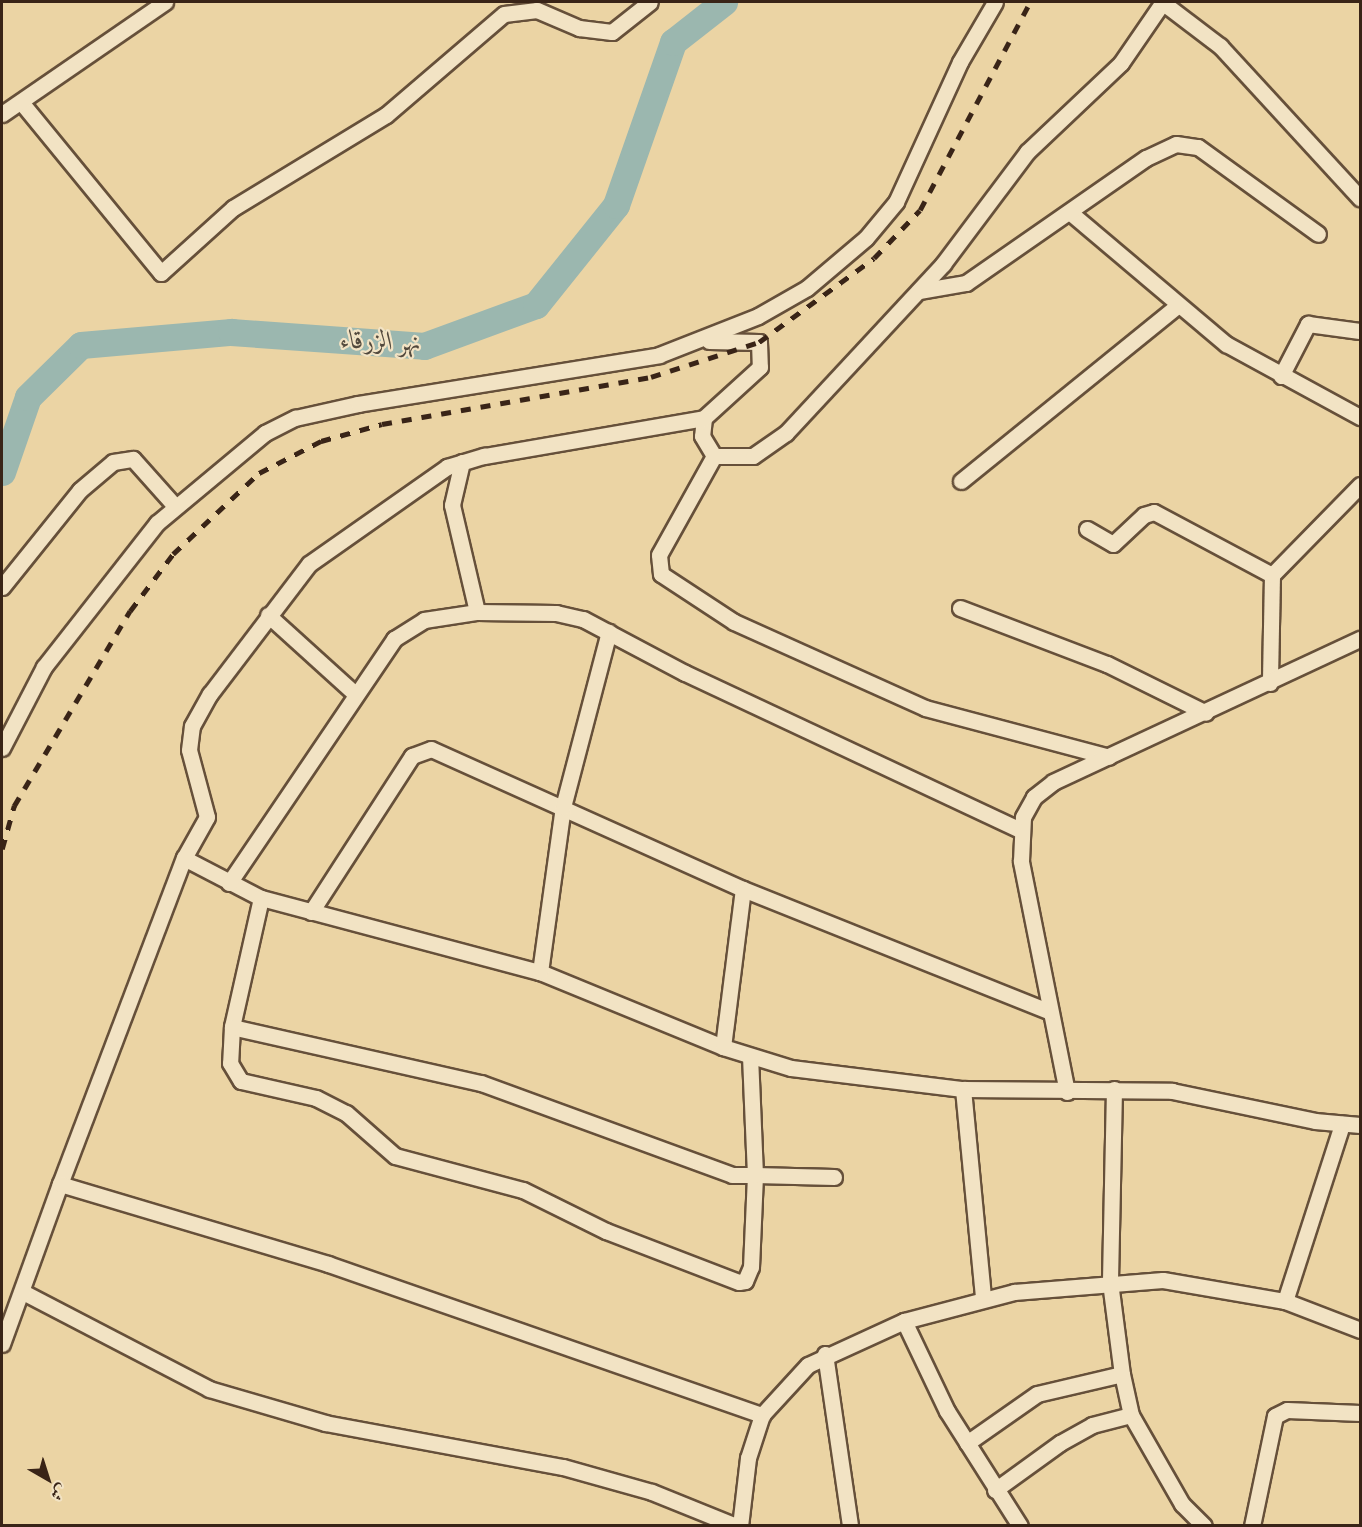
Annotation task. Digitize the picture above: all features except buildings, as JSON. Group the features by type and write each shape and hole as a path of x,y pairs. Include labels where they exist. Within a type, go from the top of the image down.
{"street":[{"path":"2,114 165,2"},
{"path":"21,102 161,273 233,208 386,115 504,14 537,10 579,28 612,32 650,2"},
{"path":"2,748 44,667 174,505 252,442 295,418 623,363 697,342 791,299 876,227 904,187 960,62 994,2"},
{"path":"714,456 743,459 786,433 919,291 1027,152 1126,57 1162,2 1220,46 1360,198"},
{"path":"919,291 966,283 1072,214 1146,158 1186,143 1318,234"},
{"path":"1072,214 1226,344 1360,417"},
{"path":"961,481 1178,305"},
{"path":"1281,376 1308,324 1360,331"},
{"path":"2,1344 184,858 208,811 189,750 192,726 268,615 328,547 430,476 462,462 704,418 756,374 762,346 755,341 697,342"},
{"path":"704,418 702,436 714,456"},
{"path":"714,456 659,555 656,567 666,578 734,622 925,708 1109,757"},
{"path":"2,586 80,490 113,462 133,459 174,505"},
{"path":"462,462 452,505 477,612"},
{"path":"1270,683 1272,575 1360,484"},
{"path":"1087,529 1113,544 1144,515 1154,512 1272,575"},
{"path":"960,608 1107,664 1206,713"},
{"path":"229,883 388,646 414,625 477,612 556,612 609,632 1020,830"},
{"path":"268,615 355,694"},
{"path":"540,972 563,807 609,632"},
{"path":"1067,1092 1048,1011 1021,861 1020,830 1042,789 1360,639"},
{"path":"311,912 406,764 425,748 563,807 743,889 1048,1011"},
{"path":"184,858 261,898 540,972 723,1047 825,1075 963,1089 1067,1092 1113,1089 1183,1093 1342,1124 1360,1125"},
{"path":"723,1047 743,889"},
{"path":"261,898 232,1027 230,1063 241,1081 316,1098 346,1113 395,1156 530,1192 606,1231 739,1282 745,1281 751,1267 755,1175 750,1056"},
{"path":"232,1027 481,1083 546,1103 710,1171 755,1175 834,1177"},
{"path":"963,1089 983,1298"},
{"path":"1113,1089 1110,1282 1122,1374 1131,1415 1182,1504 1204,1526"},
{"path":"1285,1301 1342,1124"},
{"path":"60,1184 328,1264 762,1415"},
{"path":"23,1292 209,1389 325,1423 563,1467 652,1492 738,1526 748,1458 762,1415 784,1385 825,1354 904,1322 983,1298 1110,1282 1191,1281 1285,1301 1360,1330"},
{"path":"904,1322 967,1443 1020,1526"},
{"path":"825,1354 850,1526"},
{"path":"967,1443 1037,1394 1122,1374"},
{"path":"1252,1526 1275,1416 1287,1410 1360,1413"},
{"path":"995,1490 1060,1443 1092,1425 1131,1415"}],"waterway":[{"name":"نهر الزرقاء","path":"2,472 28,397 81,345 231,332 424,346 536,305 616,205 673,42 724,2"}],"railway":[{"path":"2,849 14,806 130,611 173,554 259,473 321,441 382,424 651,377 759,342 874,258 920,210 1030,2"}]}
